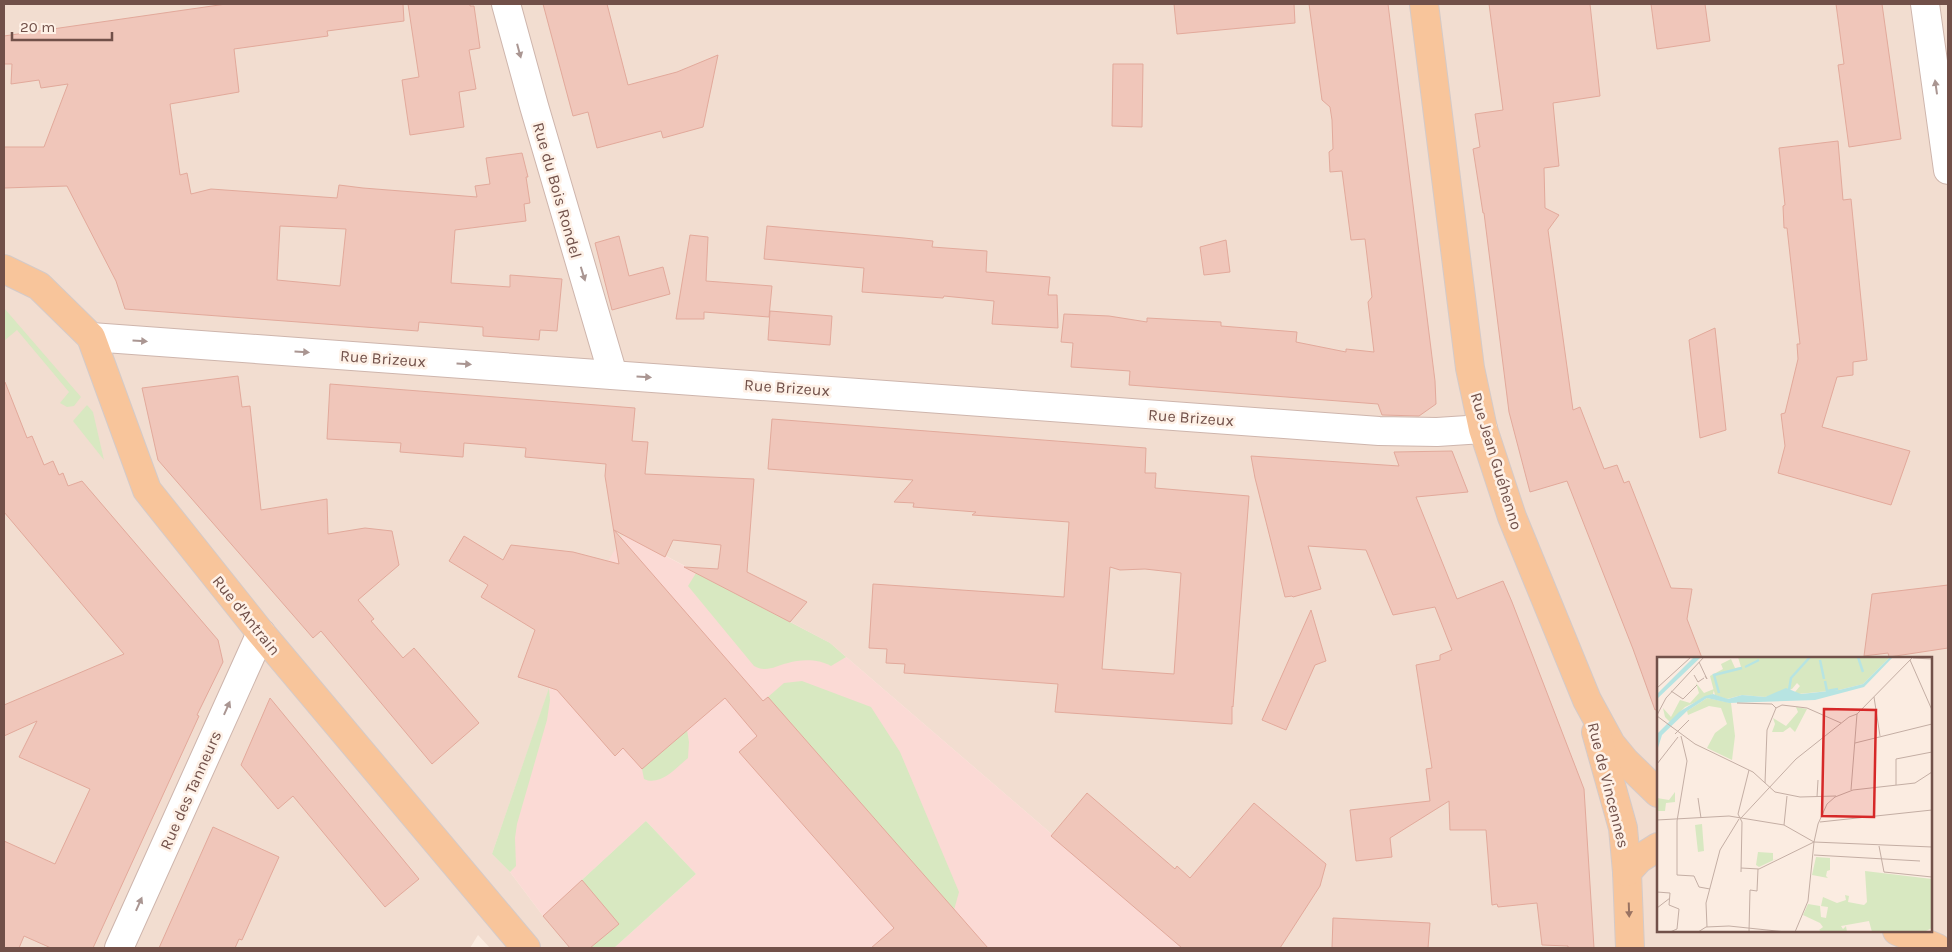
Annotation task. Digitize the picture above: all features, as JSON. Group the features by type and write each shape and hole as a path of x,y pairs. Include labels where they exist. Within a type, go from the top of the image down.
{"main road":[{"name":"Rue Jean Guéhenno","path":"1424,4 1470,368 1483,428 1512,517 1587,700 1611,744 1625,761 1657,792"},
{"name":"Rue d'Antrain","path":"4,269 39,286 91,337 147,490 260,632 526,948"},
{"name":"Rue de Vincennes","path":"1587,700 1624,836 1630,948"},
{"name":"Rue de Vincennes","path":"1627,872 1639,860 1657,848"},
{"path":"1899,932 1937,948"}],"street":[{"name":"Rue du Bois Rondel","path":"506,4 613,375"},
{"path":"1925,4 1948,170"},
{"name":"Rue Brizeux","path":"91,337 1379,431 1437,432 1483,428"},
{"name":"Rue des Tanneurs","path":"119,948 260,632"}],"shaded area":[{"path":"4,4 1948,4 1948,948 1184,948 830,643 638,541 572,623 492,854 510,872 543,916 646,821 614,948 490,948 478,935 470,948 4,948"},
{"path":"624,534 830,643 1184,948 614,948 696,874 646,821 543,916 510,872 492,854 572,623"}],"green space":[{"path":"4,308 81,397 74,406 67,407 60,403 69,392 17,330 4,339"},
{"path":"87,405 93,412 104,460 73,421"},
{"path":"696,573 830,643 846,657 831,666 821,662 804,660 767,669 754,666 688,586"},
{"path":"802,681 871,707 900,752 959,892 954,910 768,697 784,683"},
{"path":"549,688 550,700 547,720 517,824 515,838 516,866 510,872 492,854"},
{"path":"687,730 689,742 688,758 662,778 650,781 644,779 642,769"},
{"path":"646,821 696,874 614,948 590,948 619,924 582,880"}],"building":[{"path":"226,4 403,4 404,21 327,31 328,36 234,49 239,92 170,104 180,175 187,173 191,194 211,189 337,198 339,185 477,197 475,186 490,184 486,158 522,153 528,177 526,177 530,203 524,204 526,221 455,230 451,283 510,287 510,275 562,279 557,331 540,330 539,340 483,336 483,327 419,322 418,331 125,309 116,281 67,186 4,188 4,147 44,147 68,84 41,88 39,80 11,84 12,64 4,64 4,36","holes":["280,226 346,229 340,286 277,280"]},
{"path":"408,4 470,4 470,6 474,6 480,48 469,50 476,89 459,92 464,127 410,135 402,80 419,77"},
{"path":"543,4 607,4 628,85 677,72 718,55 703,127 663,138 661,131 597,148 588,112 573,116"},
{"path":"1174,4 1294,4 1295,23 1177,34"},
{"path":"1309,4 1388,4 1435,381 1436,404 1419,416 1382,415 1378,404 1129,385 1130,371 1071,367 1073,343 1061,342 1064,314 1109,316 1147,322 1147,318 1221,322 1221,326 1297,332 1296,342 1346,352 1346,349 1374,352 1368,302 1372,297 1365,239 1351,240 1342,171 1330,172 1329,152 1333,149 1332,120 1330,107 1322,100"},
{"path":"1489,4 1590,4 1600,96 1553,103 1559,166 1544,168 1545,208 1559,215 1548,230 1573,410 1580,407 1604,469 1617,465 1624,483 1629,481 1671,588 1692,589 1687,619 1702,657 1657,657 1657,709 1655,710 1567,481 1530,492 1509,412 1484,213 1473,149 1480,147 1475,114 1503,110"},
{"path":"1651,4 1705,4 1710,41 1657,49"},
{"path":"1836,4 1882,4 1901,139 1849,147 1838,65 1844,64"},
{"path":"1113,64 1143,64 1142,127 1112,126"},
{"path":"1838,141 1843,200 1851,199 1867,360 1853,362 1853,375 1837,377 1822,427 1910,451 1891,505 1778,473 1785,446 1781,414 1785,413 1798,359 1797,344 1800,344 1787,228 1784,228 1783,206 1785,205 1779,148"},
{"path":"767,226 933,241 932,247 987,251 986,272 1050,277 1048,295 1057,295 1058,328 992,324 994,301 944,296 943,298 862,292 864,268 764,259"},
{"path":"690,235 708,237 706,281 772,286 769,317 704,312 704,319 676,319"},
{"path":"619,236 629,276 663,267 670,294 612,310 595,243"},
{"path":"1226,240 1230,272 1204,275 1200,247"},
{"path":"770,311 832,316 830,345 768,340"},
{"path":"1715,328 1726,430 1700,438 1689,340"},
{"path":"238,376 242,407 250,406 261,510 327,499 328,534 365,528 392,531 399,565 358,600 374,619 371,621 403,658 414,648 479,723 432,764 321,631 313,638 158,460 142,388"},
{"path":"5,382 27,438 32,436 44,465 53,461 59,475 63,473 68,486 82,481 218,640 223,662 197,715 199,716 93,948 51,948 24,936 19,948 4,948 4,841 55,864 90,789 19,757 37,721 4,736 4,705 124,654 4,512"},
{"path":"330,384 635,408 632,441 648,442 645,474 754,479 747,572 807,602 790,622 684,567 718,569 721,545 673,540 665,557 614,530 763,701 768,697 988,948 871,948 894,928 739,752 757,736 725,698 642,769 623,748 615,756 557,690 518,677 535,630 481,597 488,585 449,561 464,536 503,560 511,545 573,552 619,564 605,476 606,464 525,457 526,448 464,443 463,457 400,452 401,443 327,439"},
{"path":"772,419 1146,448 1145,473 1156,473 1155,488 1249,496 1232,724 1055,712 1058,684 904,673 905,664 886,663 887,649 869,648 873,584 1064,597 1069,522 972,515 976,512 913,507 914,503 894,502 913,480 768,469","holes":["1110,567 1120,570 1145,569 1181,573 1174,674 1102,669"]},
{"path":"1452,451 1468,492 1416,497 1457,599 1503,581 1512,602 1584,789 1594,948 1542,945 1537,903 1498,907 1497,904 1492,905 1486,830 1450,830 1449,801 1390,838 1392,857 1356,861 1350,810 1430,801 1426,769 1432,768 1416,665 1440,660 1440,655 1452,650 1435,607 1393,615 1366,550 1308,546 1321,589 1293,597 1285,597 1251,456 1399,466 1394,452"},
{"path":"1948,585 1948,648 1889,657 1888,653 1864,656 1872,594"},
{"path":"1311,610 1326,661 1315,665 1286,730 1262,720"},
{"path":"270,698 419,879 385,907 293,796 278,809 241,765"},
{"path":"1087,793 1175,869 1177,866 1190,878 1254,803 1326,864 1320,886 1280,948 1182,948 1051,836"},
{"path":"213,827 279,857 242,940 239,939 235,948 159,948"},
{"path":"582,880 619,924 590,948 570,948 543,916"},
{"path":"1333,918 1430,923 1428,948 1332,948"}]}
